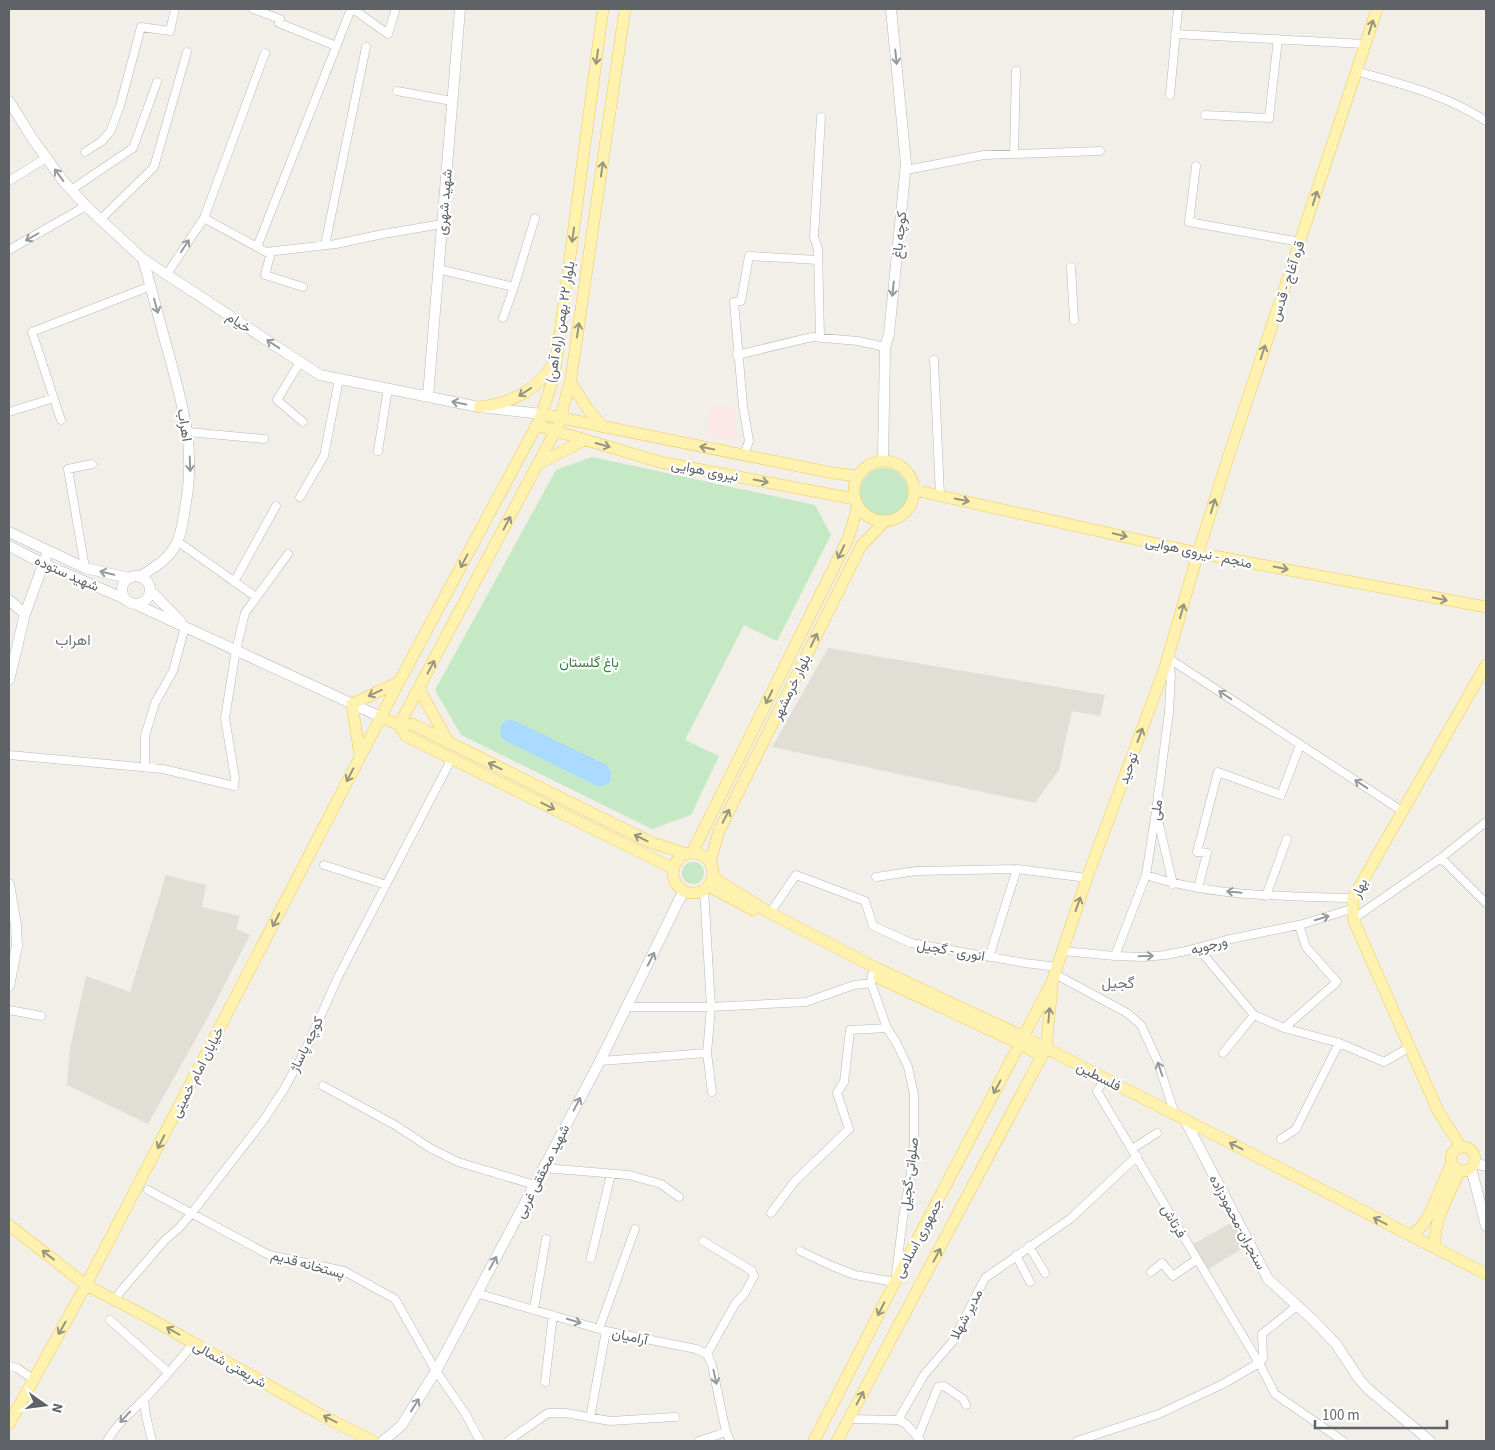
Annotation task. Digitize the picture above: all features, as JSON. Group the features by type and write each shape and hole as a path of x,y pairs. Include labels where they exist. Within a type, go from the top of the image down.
{"main road":[{"name":"بلوار ۲۲ بهمن (راه آهن)","path":"381,717 536,426 554,377 603,9"},
{"name":"بلوار ۲۲ بهمن (راه آهن)","path":"556,432 570,381 625,9"},
{"name":"قره آغاج - قدس","path":"1198,553 1377,9"},
{"path":"479,407 495,406 528,391 546,373 557,356"},
{"path":"570,381 587,408 603,427"},
{"name":"نیروی هوایی","path":"542,414 663,440 832,473 858,476"},
{"name":"نیروی هوایی","path":"536,426 660,462 857,503"},
{"path":"399,725 556,432"},
{"path":"539,464 585,440"},
{"path":"884,460 898,464 905,469 910,475 914,490 910,505 906,511 900,516 885,520 870,517 857,503 854,491 858,476 869,465 884,460"},
{"name":"منجم - نیروی هوایی","path":"914,490 1198,553 1486,607"},
{"name":"بلوار خرمشهر","path":"690,854 848,539 857,503"},
{"name":"بلوار خرمشهر","path":"710,862 719,831 861,546 885,520"},
{"name":"توحید","path":"1055,974 1087,878 1168,658 1198,553"},
{"name":"بهار","path":"1461,1147 1444,1122 1352,909 1402,811 1486,665"},
{"path":"360,756 352,704 399,682"},
{"path":"419,689 450,743"},
{"path":"381,717 399,725 412,724 650,842 690,854 702,855 710,862 712,867 708,884 694,893 680,888 674,879 674,869 679,860 690,854"},
{"name":"خیابان امام خمینی","path":"9,1424 86,1285 381,717"},
{"path":"760,717 772,724"},
{"path":"399,725 406,736 674,869"},
{"name":"فلسطین","path":"708,884 770,913 873,975"},
{"name":"فلسطین","path":"708,884 873,975 1022,1040 1044,1052 1105,1079 1486,1274"},
{"path":"1044,1052 1055,974"},
{"name":"جمهوری اسلامی","path":"814,1441 1055,974"},
{"name":"جمهوری اسلامی","path":"837,1441 1044,1052"},
{"name":"بهار","path":"1444,1122 1454,1163"},
{"path":"1435,1248 1434,1235 1438,1216 1452,1190 1455,1149 1467,1148 1472,1151 1475,1157 1473,1166 1465,1171 1454,1163"},
{"path":"1410,1236 1422,1226 1430,1213 1454,1163"},
{"name":"شریعتی شمالی","path":"9,1225 86,1285 321,1415 373,1441"},
{"path":"829,1411 849,1419"}],"street":[{"path":"84,152 102,141 110,132 120,106 141,27 170,31 175,9"},
{"path":"253,9 280,19 279,24 336,46"},
{"path":"257,247 352,9 388,34 395,11"},
{"name":"شهید شهری","path":"428,396 460,9"},
{"name":"کوچه باغ","path":"884,460 885,347 889,334 906,170 891,9"},
{"path":"1170,96 1178,9"},
{"path":"1175,34 1365,44"},
{"path":"1204,115 1269,118 1278,39"},
{"path":"325,245 366,47"},
{"path":"101,219 154,167 187,52"},
{"path":"167,274 204,218 265,53"},
{"path":"1014,154 1016,71"},
{"path":"1356,71 1430,93 1476,114 1486,121"},
{"path":"71,190 133,148 157,82"},
{"path":"397,91 452,101"},
{"name":"خیام","path":"9,101 46,158 71,190 143,259 320,375 479,407 542,414"},
{"path":"820,117 814,237 818,249 820,338"},
{"path":"906,170 984,155 1100,151"},
{"path":"9,181 46,158"},
{"path":"1196,166 1189,222 1300,242"},
{"path":"9,250 86,206"},
{"path":"204,218 266,252 325,245 442,224"},
{"path":"503,318 535,218"},
{"path":"271,252 265,275 303,287"},
{"path":"744,455 749,441 737,355 734,302 741,301 749,256 818,260"},
{"name":"اهراب","path":"134,578 158,566 173,550 183,521 189,492 190,470 188,432 177,383 143,259"},
{"path":"1071,267 1074,320"},
{"path":"438,269 514,287"},
{"path":"61,420 32,332 151,286"},
{"path":"737,355 812,337 858,341 885,347"},
{"path":"934,360 940,496"},
{"path":"300,362 276,400 303,422"},
{"path":"300,497 324,456 340,379"},
{"path":"378,451 388,388"},
{"path":"9,412 54,398"},
{"path":"188,432 264,440"},
{"path":"85,568 68,469 92,464"},
{"path":"234,582 276,506"},
{"name":"شهید ستوده","path":"9,532 85,568 134,578"},
{"path":"177,541 256,597"},
{"name":"شهید ستوده","path":"9,546 125,599"},
{"path":"9,680 25,614 42,562 48,551"},
{"path":"9,755 163,769 234,786 235,778 225,718 236,650 245,613 288,554"},
{"path":"185,627 150,590 146,581 134,578 123,588 125,599 135,604 185,627 236,650 381,717"},
{"path":"135,604 144,602 150,590"},
{"path":"9,600 25,614"},
{"path":"145,767 146,736 155,703 173,672 185,627"},
{"path":"1168,658 1402,811"},
{"name":"ملی","path":"1115,956 1146,875 1169,712 1171,674 1168,658"},
{"path":"1198,888 1207,853 1197,852 1218,772 1281,796 1300,744"},
{"name":"کوچه پاساژ","path":"115,1300 165,1240 191,1214 252,1135 284,1089 305,1051 338,977 452,758"},
{"path":"1156,811 1174,884"},
{"name":"ورجویه","path":"1063,951 1115,956 1144,957 1166,955 1299,925 1352,909 1441,858 1486,822"},
{"path":"1266,896 1287,839"},
{"path":"1441,858 1486,903"},
{"path":"324,865 386,885"},
{"path":"876,877 916,871 1017,869 1087,878"},
{"path":"990,957 1017,869"},
{"name":"انوری - گجیل","path":"770,913 796,875 865,902 872,926 911,943 990,957 1055,974"},
{"path":"1146,875 1174,884 1198,888 1352,909"},
{"path":"9,884 16,925 17,946 11,961 9,986"},
{"path":"708,884 711,1007 707,1053 712,1092"},
{"name":"شهید محققی غربی","path":"383,1441 401,1426 436,1371 600,1061 684,890"},
{"path":"1284,1028 1337,982 1306,947 1299,925"},
{"path":"1198,948 1254,1015 1284,1028 1340,1043 1384,1062 1410,1047"},
{"path":"1055,974 1127,1013 1140,1025 1158,1062 1180,1118"},
{"path":"627,1007 711,1007 806,1002 854,986 873,975"},
{"name":"صلواتی-گجیل","path":"873,975 887,1028 908,1067 914,1095 914,1155 903,1218 895,1282"},
{"path":"9,1010 41,1016"},
{"path":"1223,1053 1254,1015"},
{"path":"772,1213 794,1181 849,1129 837,1093 844,1082 850,1030 887,1028"},
{"path":"1281,1139 1296,1129 1340,1043"},
{"path":"600,1061 707,1053"},
{"name":"فرتاش","path":"1105,1079 1097,1091 1259,1363 1275,1394 1343,1441"},
{"path":"323,1086 395,1125 430,1148 458,1162 535,1185"},
{"name":"سنجران-محمودزاده","path":"1180,1118 1268,1279 1336,1344 1359,1379 1368,1389 1430,1441"},
{"path":"1132,1149 1156,1133"},
{"name":"مدیر شهلا","path":"898,1420 924,1374 953,1341 985,1278 1070,1219 1137,1156"},
{"path":"1486,1166 1473,1166 1486,1226"},
{"path":"544,1168 629,1175 661,1184 679,1197"},
{"path":"591,1258 611,1174"},
{"name":"پستخانه قدیم","path":"148,1190 270,1255 344,1271 395,1299 436,1371 465,1413 480,1441"},
{"path":"590,1418 603,1330 635,1229"},
{"path":"534,1309 546,1239"},
{"path":"703,1241 752,1271 754,1276 745,1293 735,1304 707,1354 712,1366 726,1432 730,1441"},
{"path":"1029,1246 1045,1273"},
{"path":"800,1251 845,1272 895,1282"},
{"path":"1016,1255 1030,1282"},
{"path":"1151,1272 1162,1264 1174,1276 1196,1260"},
{"name":"آرامیان","path":"476,1293 603,1330 696,1349 707,1354"},
{"path":"1078,1441 1159,1414 1223,1384 1259,1363 1264,1359 1262,1334 1297,1306"},
{"path":"545,1382 553,1315"},
{"path":"110,1320 168,1372"},
{"path":"107,1441 124,1417 144,1399 194,1344"},
{"path":"9,1366 17,1368 33,1379"},
{"path":"849,1419 898,1420 906,1424 919,1439 938,1387 944,1386 963,1399 966,1405"},
{"path":"144,1399 152,1441"},
{"path":"508,1441 548,1413 566,1413 610,1422 675,1416"},
{"path":"699,1441 726,1432"}],"shaded area":[{"path":"712,405 735,407 737,440 706,434"},
{"path":"828,648 1105,695 1100,716 1072,711 1059,770 1035,803 772,747"},
{"path":"166,875 206,885 202,907 240,916 236,929 250,935 207,1019 148,1124 67,1085 70,1048 86,976 130,992"},
{"path":"1232,1222 1245,1247 1207,1270 1192,1245"}],"green space":[{"name":"باغ گلستان","path":"592,457 815,505 831,535 777,641 744,625 685,740 719,756 691,815 652,829 461,735 435,690 556,470"},
{"path":"884,468 893,470 901,475 906,483 908,492 906,501 901,509 893,514 884,516 875,514 867,509 862,501 860,492 862,483 867,475 875,470"},
{"path":"693,862 701,865 704,873 701,881 693,884 685,881 682,873 685,865"}],"water":[{"path":"506,720 513,720 607,765 611,771 610,782 601,787 597,786 502,739 500,728"}],"district":[{"name":"اهراب","path":"73,640"},
{"name":"گجیل","path":"1118,983"}]}
